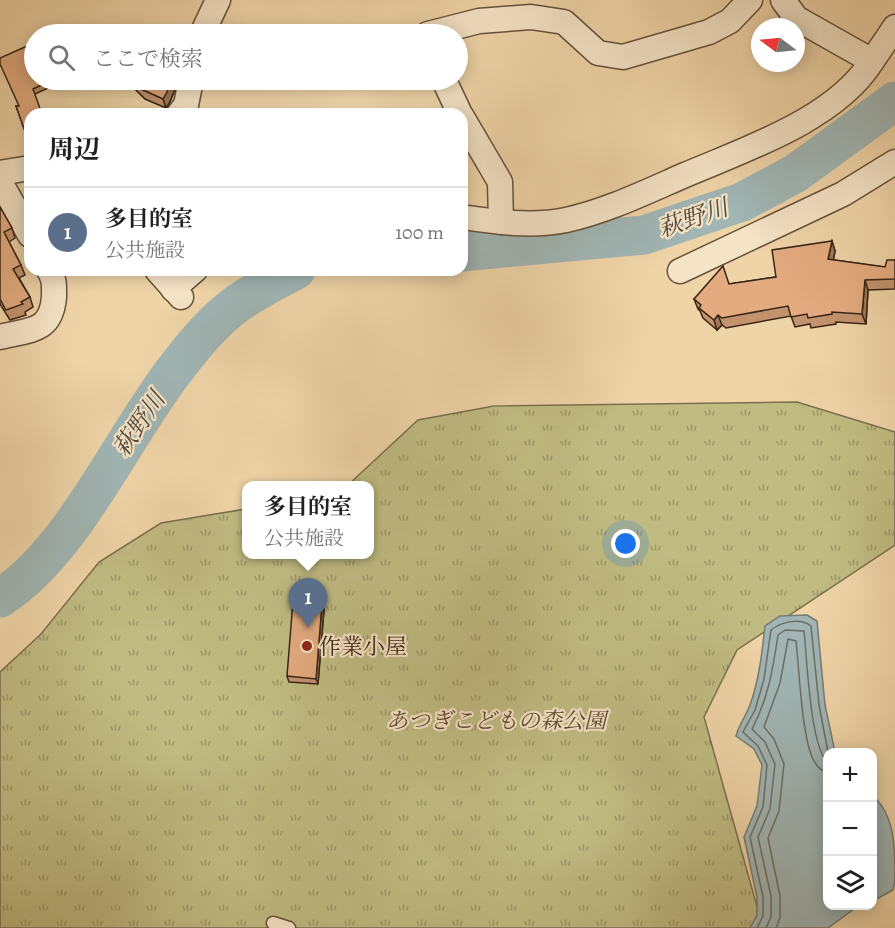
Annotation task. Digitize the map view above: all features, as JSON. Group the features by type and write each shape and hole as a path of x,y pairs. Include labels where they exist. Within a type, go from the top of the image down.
{"street":[{"path":"207,24 218,0"},
{"path":"467,24 531,17 564,22 598,53 622,57 708,32 730,21 750,0"},
{"path":"783,0 796,18 872,61"},
{"path":"468,218 501,222 565,220 625,201 739,152 806,119 861,79 895,27"},
{"path":"184,108 189,90"},
{"path":"449,90 457,108"},
{"path":"468,128 500,182 501,222"},
{"path":"681,271 843,194 895,162"},
{"path":"0,173 24,169"},
{"path":"0,182 24,225"},
{"path":"0,336 44,325 52,314 58,276"},
{"path":"162,276 177,293 190,276"}],"lane":[{"path":"273,923 289,928"}],"green space":[{"name":"あつぎこどもの森公園","path":"797,402 895,432 895,545 737,650 704,717 763,928 0,928 0,672 41,634 99,562 161,523 242,510 242,559 374,559 374,481 352,481 418,420 494,406"}],"water":[{"path":"807,615 817,621 825,705 834,748 823,748 823,910 853,910 828,928 750,928 757,915 757,897 744,837 757,806 762,765 754,749 736,736 756,686 765,626 780,616"},
{"path":"877,800 885,812 892,832 895,868 893,890 877,899"}],"building":[{"path":"24,47 24,90 33,90 40,108 24,108 24,129 16,106 19,106 0,64 0,58"},
{"path":"143,90 168,90 163,99"},
{"path":"0,207 12,228 4,232 21,265 13,269 30,297 21,302 23,304 6,310 0,299"},
{"path":"832,241 828,259 885,267 887,260 895,260 895,279 865,280 862,314 832,312 832,314 808,318 807,314 791,317 788,306 722,318 718,315 714,320 699,308 701,305 694,299 723,266 729,284 776,277 772,250"},
{"name":"作業小屋","path":"293,601 322,604 316,679 287,676"}],"waterway":[{"name":"萩野川","path":"468,251 644,235 742,202 796,173 895,101"},
{"name":"萩野川","path":"0,598 27,577 51,552 96,490 157,395 200,339 235,306 285,276"}],"place":[{"name":"多目的室","path":"308,628"},
{"name":"作業小屋","path":"307,646"}]}
